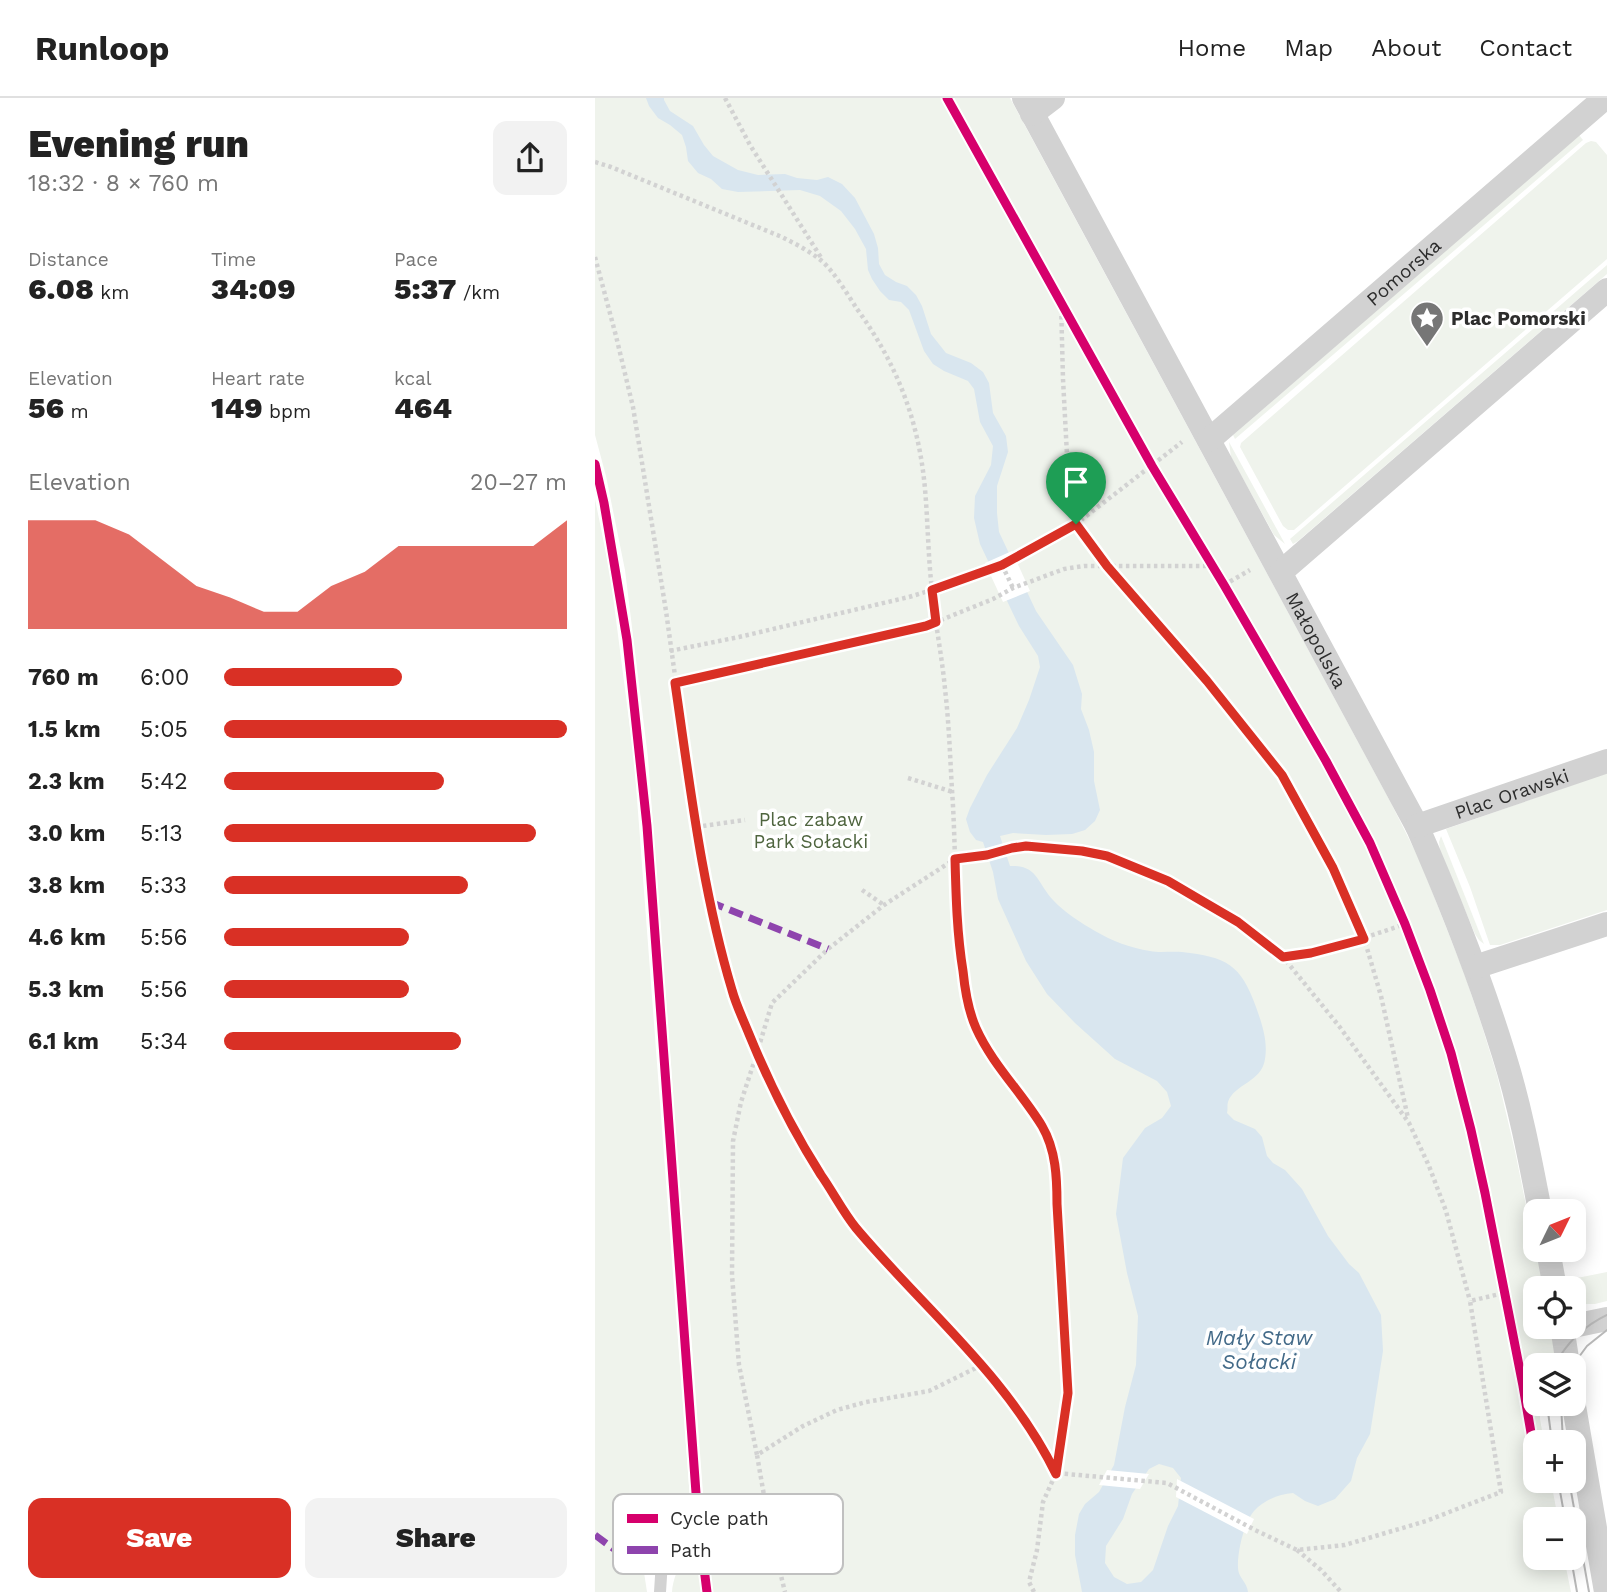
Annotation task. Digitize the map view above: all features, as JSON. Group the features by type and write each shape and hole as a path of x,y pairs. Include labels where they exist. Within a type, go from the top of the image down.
{"street":[{"path":"1028,106 1053,98"},
{"name":"Pomorska","path":"1205,433 1601,104"},
{"name":"Małopolska","path":"1028,106 1417,826 1475,967 1505,1057 1538,1199"},
{"path":"1281,572 1607,290"},
{"name":"Plac Orawski","path":"1417,826 1607,761"},
{"path":"1475,967 1607,924"},
{"path":"1586,1323 1607,1319"},
{"path":"1576,1416 1606,1592"}],"lane":[{"path":"660,1592 661,1574"}],"path":[{"path":"725,98 750,145 824,263 871,328 896,372 909,404 917,437 925,487 932,590 946,692 958,936 967,1003 989,1052 1043,1128 1052,1150 1056,1173 1068,1393 1056,1474 1043,1502 1037,1550 1029,1582 1034,1592"},
{"path":"595,162 782,237 824,263"},
{"path":"595,257 633,407 666,611 696,827 710,902 732,992 757,1053 799,1141 855,1226 982,1365 1017,1409 1056,1474"},
{"path":"1061,302 1069,493 1076,524 1107,566 1207,681 1282,775 1333,868 1364,939 1381,996 1409,1123"},
{"path":"670,651 932,590 1002,565 1076,524 1205,433"},
{"path":"1002,565 1013,588"},
{"path":"675,683 926,626 1064,569 1084,566 1212,566"},
{"path":"908,778 953,792"},
{"path":"696,827 745,820"},
{"path":"764,1494 739,1365 732,1275 733,1141 741,1102 772,1003 828,949 884,905 955,859 1026,846 1082,851 1130,864 1168,881 1238,922 1283,957 1339,1026 1409,1123 1446,1211 1470,1301 1501,1492 1426,1521 1345,1545 1297,1550"},
{"path":"862,890 884,905"},
{"path":"1283,957 1311,953 1364,939 1405,924"},
{"path":"1470,1301 1504,1293"},
{"path":"757,1455 803,1426 837,1410 929,1391 982,1365"},
{"path":"1056,1474 1167,1483 1297,1550 1321,1570 1341,1592"},
{"path":"781,1574 785,1592"}],"green space":[{"name":"Plac zabaw Park Sołacki","path":"595,98 1010,98 1391,803 1420,861 1463,970 1497,1075 1515,1151 1525,1199 1523,1262 1539,1262 1541,1276 1523,1276 1523,1339 1553,1339 1556,1352 1523,1353 1523,1416 1540,1416 1542,1430 1523,1430 1523,1493 1553,1493 1556,1507 1523,1507 1523,1570 1566,1570 1571,1592 672,1592 676,1574 843,1574 843,1494 703,1494 648,758 625,570 595,435"},
{"path":"1579,135 1583,140 1235,439 1233,435"},
{"name":"Plac Pomorski","path":"1591,141 1596,142 1607,155 1607,259 1294,530 1288,530 1283,526 1240,447 1241,443"},
{"path":"1607,265 1607,274 1293,544 1290,539"},
{"path":"1229,442 1285,544 1274,535 1231,457"},
{"path":"595,499 610,573 634,759 690,1494 613,1494 613,1574 644,1574 647,1592 595,1592"},
{"path":"1607,773 1607,910 1500,945 1490,945 1446,829"},
{"path":"1441,836 1484,944 1475,934 1440,850"},
{"path":"1607,1272 1607,1301 1586,1304 1586,1276"}],"water":[{"name":"Mały Staw Sołacki","path":"646,98 664,98 670,111 693,126 713,156 738,170 758,175 785,174 817,180 828,177 842,184 855,198 874,234 879,264 885,275 907,286 916,295 931,334 946,353 971,363 983,372 989,383 993,413 1006,436 1008,452 997,486 999,532 1036,611 1073,665 1082,694 1081,709 1094,752 1094,781 1100,810 1095,821 1085,830 1072,834 1013,833 1000,836 1010,866 1019,866 1032,872 1062,909 1108,938 1150,951 1182,952 1210,957 1221,960 1238,972 1256,1007 1264,1033 1266,1052 1259,1073 1231,1096 1227,1113 1234,1120 1255,1129 1262,1137 1267,1156 1285,1170 1302,1189 1328,1236 1359,1273 1381,1315 1383,1351 1370,1434 1357,1458 1351,1481 1335,1499 1318,1506 1293,1493 1272,1498 1254,1511 1244,1530 1238,1562 1238,1571 1248,1592 1082,1592 1075,1555 1079,1514 1085,1504 1099,1492 1114,1465 1136,1365 1138,1316 1116,1214 1123,1158 1145,1128 1162,1118 1171,1106 1167,1092 1157,1081 1115,1059 1047,994 1026,961 998,899 983,842 976,840 970,832 966,819 987,775 1017,728 1040,667 1038,656 1019,626 980,544 974,518 975,496 991,465 993,446 980,422 974,389 968,381 933,364 924,351 909,310 901,302 889,300 872,279 868,270 866,249 841,211 820,196 800,190 738,192 722,189 711,179 698,173 688,161 682,135 658,118","holes":["1159,1464 1173,1468 1181,1478 1178,1506 1153,1570 1141,1582 1127,1584 1114,1577 1105,1563 1106,1546 1123,1519 1132,1494 1149,1469"]}],"pier":[{"path":"1012,551 1030,591 1003,602 985,563"},
{"path":"1107,1470 1149,1474 1140,1489 1099,1485"},
{"path":"1177,1479 1254,1519 1247,1534 1176,1497"}],"tram line":[{"path":"1562,1353 1591,1324 1607,1315"},
{"path":"1582,1353 1607,1330"},
{"path":"1549,1416 1550,1430"},
{"path":"1562,1416 1562,1430"},
{"path":"1560,1493 1563,1507"},
{"path":"1571,1493 1589,1592"},
{"path":"1573,1570 1577,1592"}],"marked path":[{"path":"710,902 828,949"},
{"path":"595,1535 613,1548"}],"cycle path":[{"path":"947,98 1152,466 1326,761 1370,843 1405,924 1451,1053 1485,1193 1531,1430"},
{"path":"595,464 627,640 647,826 696,1494"},
{"path":"705,1574 707,1592"}],"place":[{"name":"Plac Pomorski","path":"1427,348"}],"route":[{"path":"1076,524 1107,566 1207,681 1282,775 1333,868 1364,939 1311,953 1283,957 1238,922 1168,881 1107,856 1026,846 955,859 958,936 967,1003 989,1052 1043,1128 1052,1150 1056,1173 1068,1393 1056,1474 1042,1446 1017,1409 982,1365 855,1226 799,1141 757,1053 732,992 710,902 696,827 675,683 926,626 936,622 932,590 1002,565 1076,524"}]}
